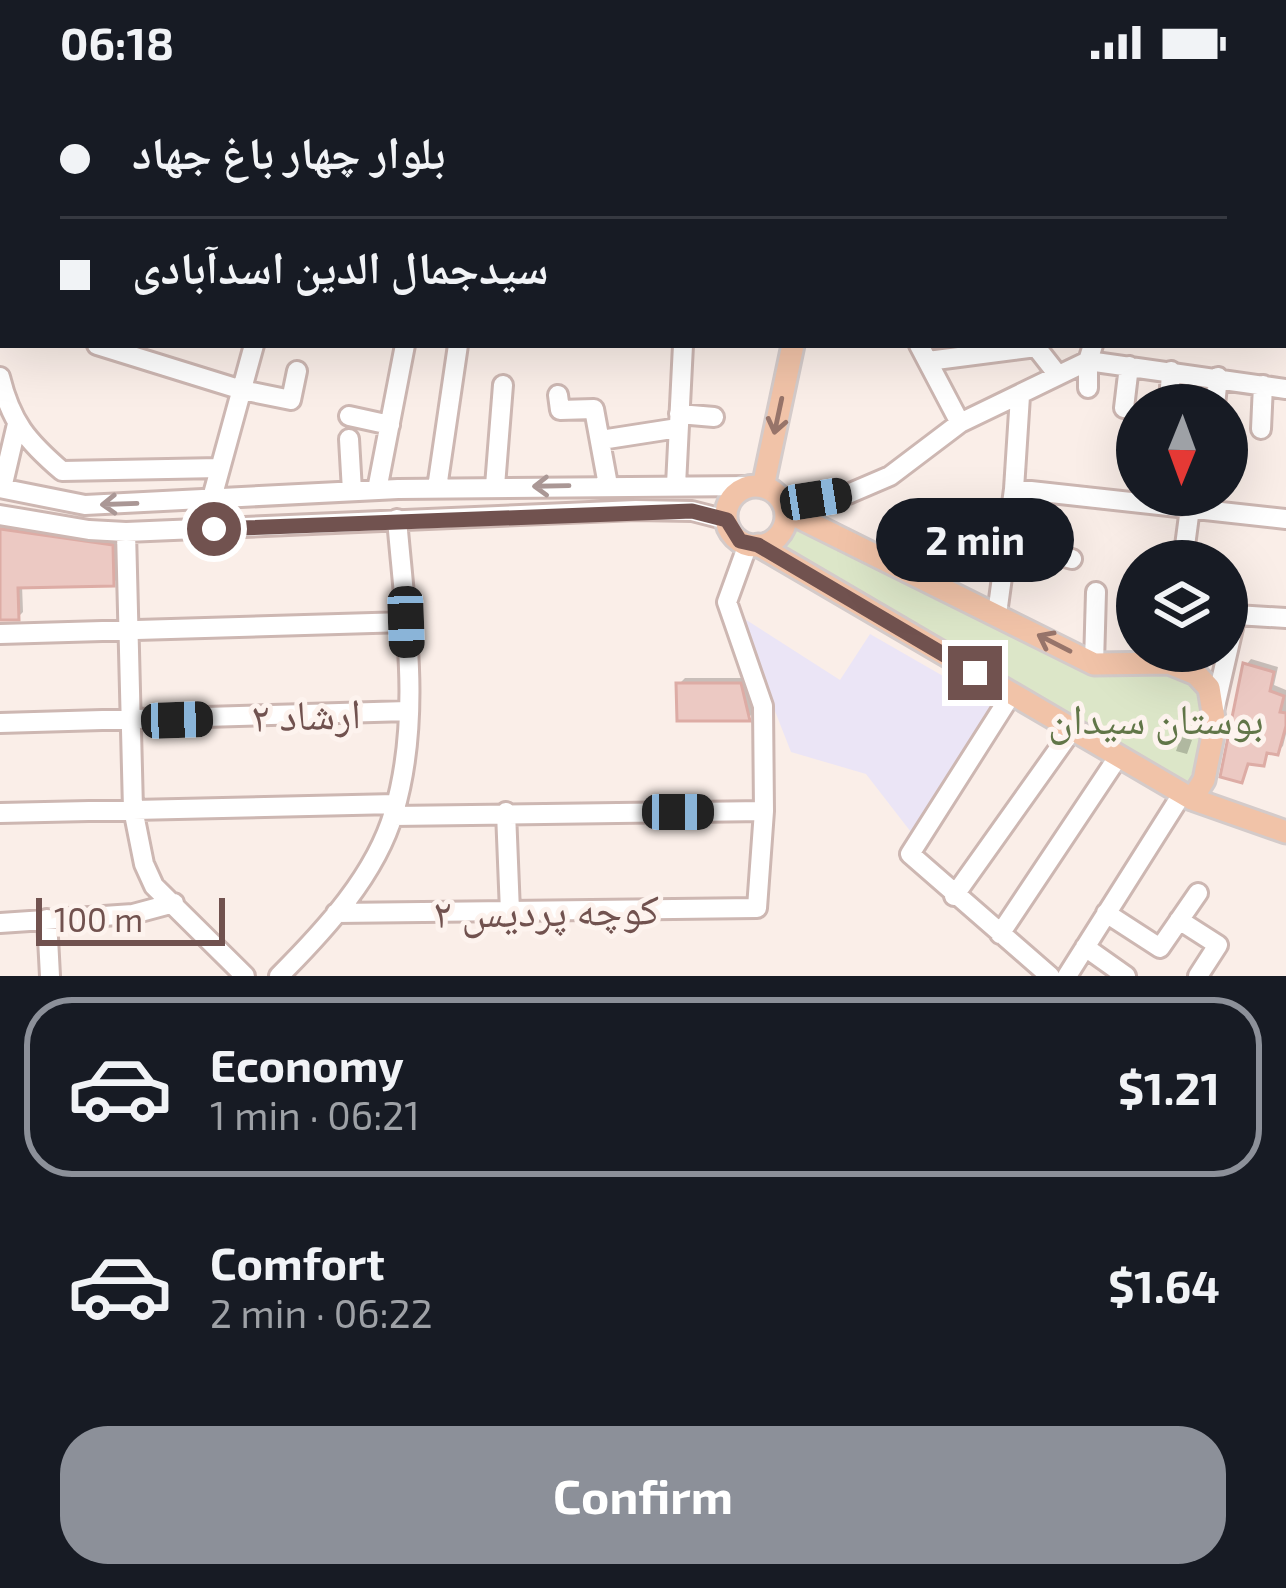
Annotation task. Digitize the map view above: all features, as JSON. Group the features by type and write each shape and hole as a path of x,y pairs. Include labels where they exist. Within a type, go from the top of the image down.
{"main road":[{"path":"792,348 757,486 730,502 727,520 734,535 1187,796 1286,832"},
{"path":"757,486 774,491 785,507 1094,664 1116,662"},
{"path":"753,545 776,538 786,521 785,507"},
{"path":"1187,796 1204,780 1215,707 1209,688 1193,672"}],"street":[{"path":"107,348 291,400 297,371"},
{"path":"212,498 253,348"},
{"path":"377,490 404,348"},
{"path":"437,488 458,348"},
{"path":"676,484 683,348"},
{"path":"960,423 924,353 1017,348"},
{"path":"1037,348 1058,375"},
{"path":"785,507 848,494 890,476 960,423 1020,396 1090,353"},
{"path":"1090,353 1129,366 1286,388"},
{"path":"1088,388 1090,353"},
{"path":"1127,384 1129,366"},
{"path":"1170,384 1171,371"},
{"path":"0,377 8,413 35,448 62,470 220,469"},
{"path":"1217,384 1218,377"},
{"path":"495,486 503,385"},
{"path":"1261,429 1264,385"},
{"path":"558,395 560,410 594,409 608,485"},
{"path":"997,614 1014,489 1020,396"},
{"path":"349,416 390,425"},
{"path":"601,440 714,417"},
{"path":"17,424 1,488 85,505 495,486 757,486"},
{"path":"349,439 352,491"},
{"path":"1014,489 1116,500"},
{"path":"0,514 126,532 636,510 692,511 727,520"},
{"path":"1248,515 1286,519"},
{"path":"279,976 336,913 374,856 395,810 409,711 397,520"},
{"path":"126,532 134,809 144,864 154,886 245,976"},
{"path":"1008,542 1072,559"},
{"path":"0,814 134,809 764,811 763,706 727,602 753,545"},
{"path":"1094,664 1096,592"},
{"path":"1215,707 1236,615 1286,618"},
{"path":"0,634 406,622"},
{"path":"1011,694 910,854 1049,976"},
{"name":"ارشاد ۲","path":"0,723 409,711"},
{"path":"955,895 1072,730"},
{"path":"1000,934 1118,757"},
{"path":"1066,976 1187,796"},
{"name":"کوچه پردیس ۲","path":"336,913 757,908 764,811"},
{"path":"506,812 510,912"},
{"path":"1106,913 1160,948 1198,892"},
{"path":"0,922 133,914 174,903"},
{"path":"47,920 50,976"},
{"path":"1179,920 1218,945 1198,976"},
{"path":"1085,947 1126,976"}],"shaded area":[{"path":"737,614 840,680 870,634 997,707 914,836 866,774 791,752"}],"green space":[{"name":"بوستان سیدان","path":"792,518 1092,674 1174,672 1198,688 1205,721 1190,781 1184,785 777,545"}],"building":[{"path":"0,529 113,545 114,586 18,588 19,620 0,620"},
{"path":"1248,664 1274,672 1270,691 1284,696 1280,712 1286,713 1278,755 1267,753 1264,766 1248,764 1242,783 1220,777 1241,672 1248,672"},
{"path":"676,683 741,683 750,721 677,721"}],"route":[{"path":"214,529 692,511 727,520 740,541 758,545 975,673"}]}
